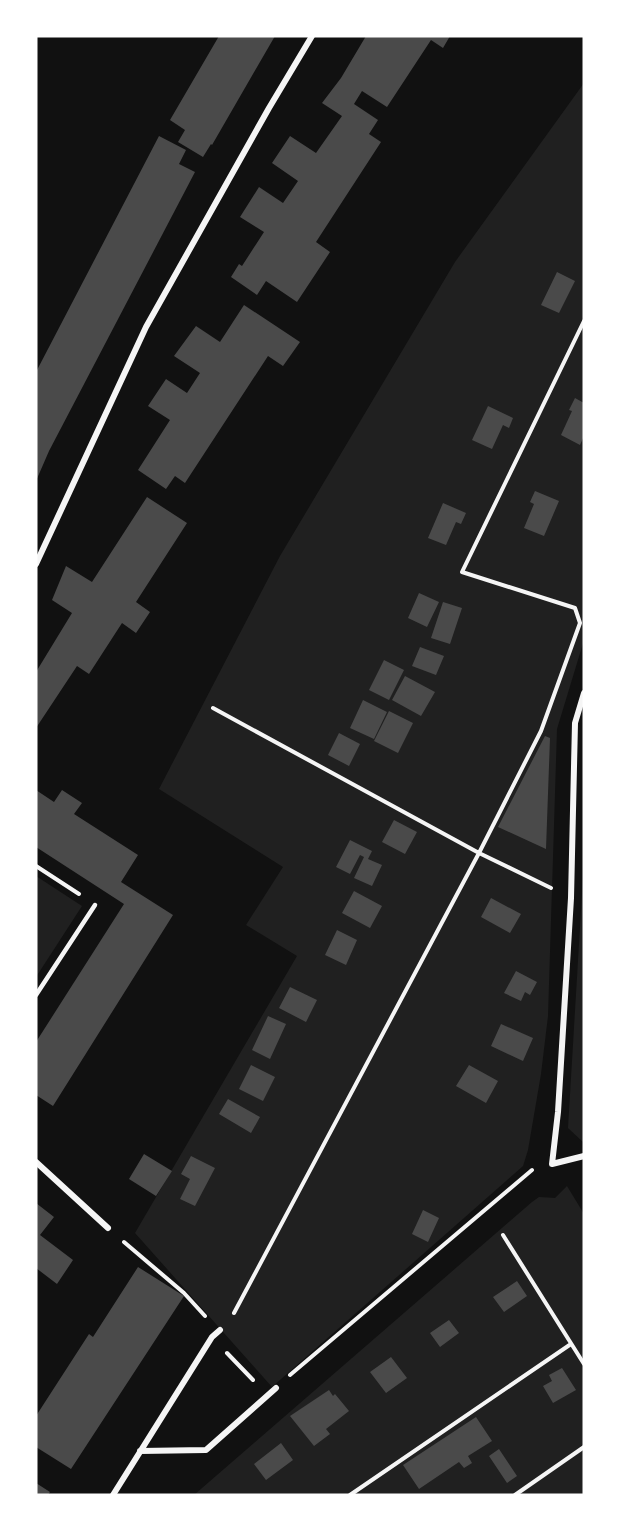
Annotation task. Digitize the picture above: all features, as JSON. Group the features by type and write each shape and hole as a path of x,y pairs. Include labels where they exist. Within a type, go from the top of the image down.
{"street":[{"path":"36,564 146,327 312,36"},
{"path":"584,693 575,723 571,898 558,1112 552,1164 584,1156"},
{"path":"36,1162 108,1228"},
{"path":"113,1495 212,1337 220,1330"},
{"path":"140,1451 206,1450 276,1388"}],"lane":[{"path":"36,995 95,905"}],"path":[{"path":"108,1228 184,1293 220,1330 228,1325 479,853 541,731 580,623 575,608 462,572 584,321"},
{"path":"213,708 479,853 571,898"},
{"path":"36,866 95,905"},
{"path":"276,1388 531,1170 552,1164"},
{"path":"503,1236 584,1364"},
{"path":"212,1337 267,1394"},
{"path":"350,1495 571,1344"},
{"path":"515,1495 584,1447"}],"shaded area":[{"path":"584,83 584,640 557,729 548,1016 528,1150 523,1166 272,1387 135,1233 297,956 246,925 283,867 159,789 280,556 455,262"},
{"path":"584,808 584,1143 568,1128 583,877"},
{"path":"36,876 82,906 36,977"},
{"path":"567,1186 584,1214 584,1495 194,1495 532,1202 539,1197 555,1198"}],"building":[{"path":"219,36 275,36 203,157 178,142 185,130 170,120"},
{"path":"366,36 450,36 443,48 431,40 387,107 362,91 354,104 378,120 369,134 381,142 316,242 330,252 297,302 266,281 257,295 231,277 239,264 242,266 264,232 240,217 259,187 283,203 298,181 272,163 290,136 316,153 342,116 322,103 341,78"},
{"path":"159,136 186,150 179,164 195,172 49,451 36,481 36,372"},
{"path":"557,272 575,281 559,313 541,305"},
{"path":"244,305 300,342 283,366 268,356 185,483 175,476 166,489 138,470 170,420 148,406 166,379 187,393 200,373 174,356 196,326 220,342"},
{"path":"575,398 584,403 584,436 580,445 561,435"},
{"path":"488,406 513,418 509,428 503,425 492,449 472,440"},
{"path":"535,491 559,501 544,536 524,528 534,504 530,502"},
{"path":"147,497 187,523 136,602 150,612 136,633 122,623 89,674 77,666 36,728 36,672 72,613 52,600 66,566 92,582"},
{"path":"443,503 466,513 461,524 456,522 446,545 428,538"},
{"path":"419,593 439,602 427,627 408,618"},
{"path":"443,602 462,608 450,644 431,638"},
{"path":"420,647 444,656 436,675 412,666"},
{"path":"384,660 404,670 389,700 369,690"},
{"path":"405,676 435,692 421,716 392,700"},
{"path":"363,700 387,712 374,739 350,728"},
{"path":"389,711 413,723 398,753 374,741"},
{"path":"339,733 360,744 349,766 328,755"},
{"path":"545,736 550,738 546,849 498,827"},
{"path":"36,790 54,802 62,790 82,803 74,814 138,855 121,882 173,915 53,1106 36,1095 36,1042 124,904 36,847"},
{"path":"394,820 417,832 405,854 382,842"},
{"path":"350,840 372,851 368,859 382,865 372,886 354,878 364,857 360,855 350,874 336,867"},
{"path":"354,891 382,906 370,928 342,913"},
{"path":"491,898 521,914 510,933 481,917"},
{"path":"337,930 357,940 346,965 325,955"},
{"path":"516,971 537,982 530,995 525,992 521,1001 504,993"},
{"path":"290,987 317,1000 306,1022 279,1008"},
{"path":"268,1016 286,1024 270,1059 252,1050"},
{"path":"501,1024 533,1038 523,1061 491,1046"},
{"path":"251,1065 275,1077 263,1101 239,1089"},
{"path":"469,1065 498,1081 486,1103 456,1086"},
{"path":"228,1099 260,1117 251,1133 219,1114"},
{"path":"144,1154 172,1171 156,1196 129,1179"},
{"path":"191,1156 215,1168 195,1206 180,1199 190,1179 181,1174"},
{"path":"36,1203 54,1217 40,1235 73,1260 57,1284 36,1268"},
{"path":"423,1210 439,1218 428,1242 412,1234"},
{"path":"138,1267 184,1296 71,1469 36,1447 36,1416 89,1334 93,1337"},
{"path":"517,1281 527,1296 504,1312 493,1297"},
{"path":"449,1320 459,1333 440,1347 430,1333"},
{"path":"391,1357 407,1378 386,1393 370,1372"},
{"path":"562,1368 576,1390 553,1403 543,1386 552,1381 549,1375"},
{"path":"329,1390 349,1411 326,1429 330,1434 314,1446 290,1416"},
{"path":"476,1417 492,1441 468,1456 472,1463 464,1468 459,1462 419,1489 403,1465"},
{"path":"281,1443 293,1460 266,1480 254,1464"},
{"path":"499,1449 517,1476 507,1483 489,1456"},
{"path":"36,1483 50,1492 48,1495 36,1495"}]}
